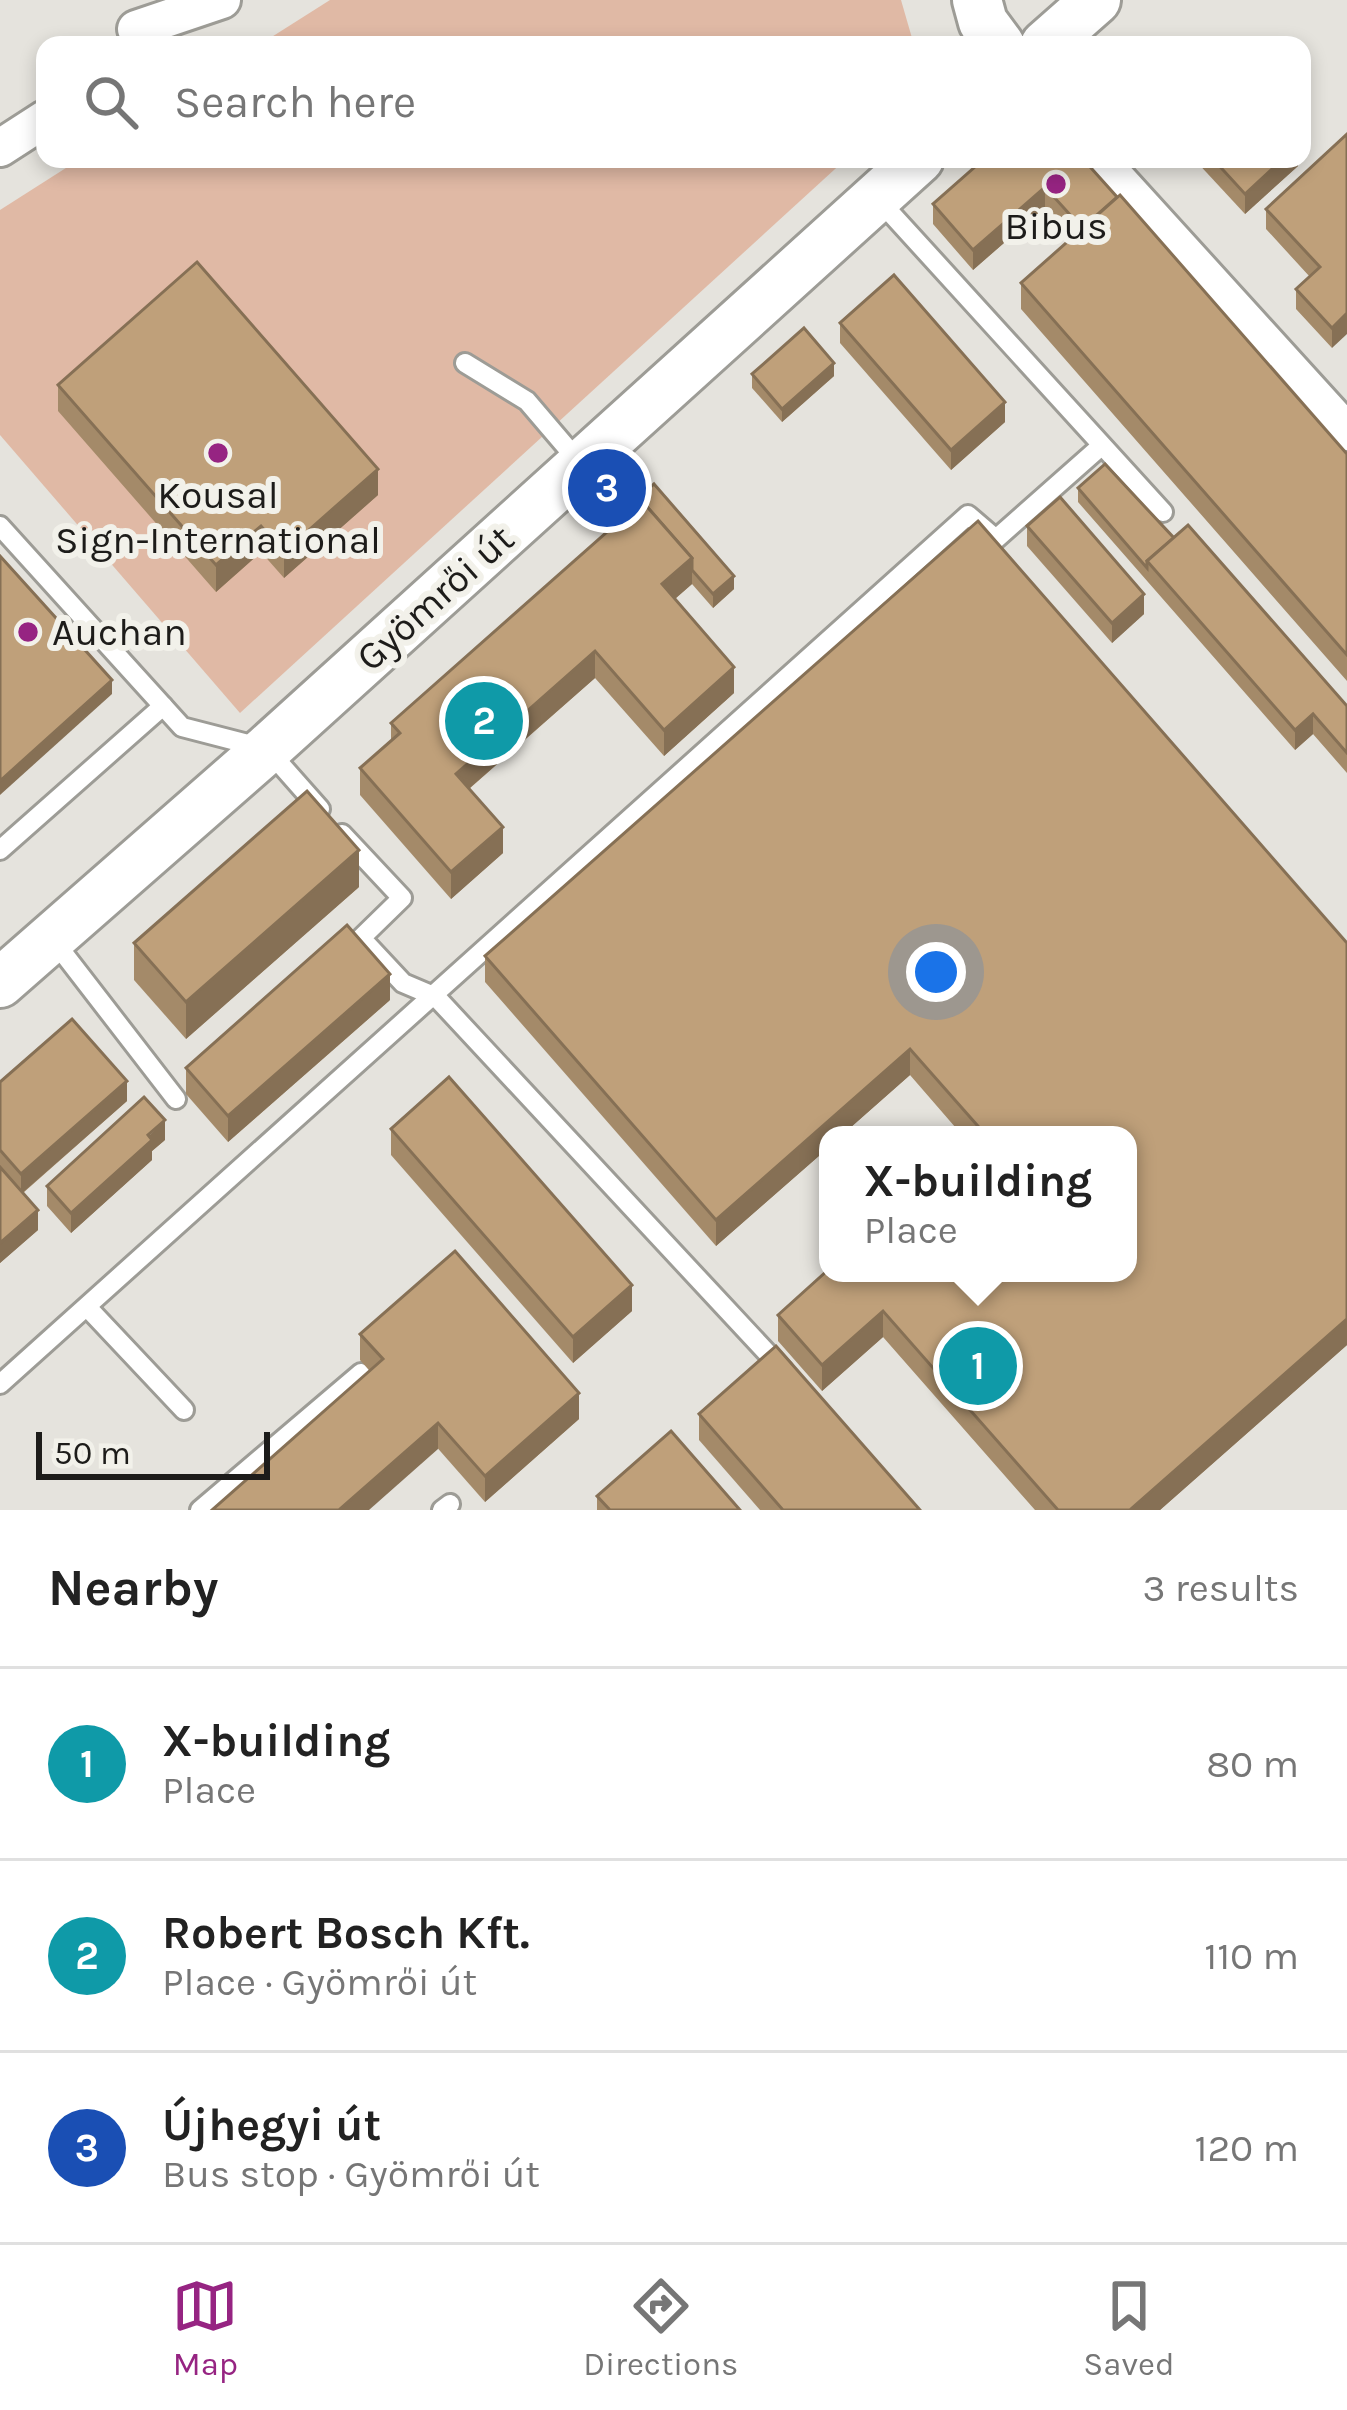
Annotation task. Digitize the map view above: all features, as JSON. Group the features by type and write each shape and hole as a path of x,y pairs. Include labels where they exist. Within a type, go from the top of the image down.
{"street":[{"path":"134,25 223,0"},
{"path":"977,0 983,22 993,36"},
{"path":"1055,36 1096,0"},
{"path":"0,148 36,124"},
{"name":"Gyömrői út","path":"0,983 267,749 909,168"},
{"path":"1107,168 1347,432"}],"lane":[{"path":"877,198 1163,512"},
{"path":"465,363 527,401 582,466"},
{"path":"0,1384 968,515 996,539 1100,447"},
{"path":"0,526 182,727 267,749 402,898 361,938 403,983 436,997 802,1390"},
{"path":"0,850 163,706"},
{"path":"51,938 176,1099"},
{"path":"87,1307 184,1409"},
{"path":"200,1510 361,1373"}],"shaded area":[{"path":"330,0 901,0 911,36 273,36"},
{"path":"66,168 836,168 240,713 0,435 0,210"}],"building":[{"path":"1347,134 1347,313 1332,328 1296,289 1320,267 1266,209"},
{"path":"974,168 1091,168 1117,197 1082,228 1045,187 973,250 933,204"},
{"path":"1221,168 1273,168 1245,194"},
{"path":"1120,195 1347,454 1347,655 1021,283"},
{"name":"Kousal Sign-International","path":"197,262 378,469 284,552 261,526 216,565 58,385"},
{"path":"894,275 1005,402 951,450 840,323"},
{"path":"804,328 834,363 782,409 752,374"},
{"path":"1105,464 1174,538 1147,561 1147,568 1078,488"},
{"path":"654,484 734,576 713,594 692,570 692,558 642,501 633,503"},
{"path":"1060,497 1144,594 1112,623 1027,526"},
{"path":"642,501 692,558 662,584 734,667 664,730 595,651 456,774 503,827 451,872 360,768 400,733 391,723"},
{"path":"978,521 1347,943 1347,1319 1130,1510 1058,1510 883,1311 822,1365 778,1315 819,1278 819,1282 1137,1282 1137,1126 978,1126 910,1049 716,1220 485,956"},
{"path":"1188,525 1347,706 1347,753 1313,714 1295,730 1147,561"},
{"name":"Auchan","path":"0,556 112,680 0,781"},
{"path":"307,791 359,850 186,1002 134,943"},
{"path":"347,925 390,974 228,1116 186,1068"},
{"path":"72,1019 127,1081 21,1174 0,1150 0,1082"},
{"path":"449,1077 632,1285 573,1337 391,1129"},
{"path":"144,1097 165,1120 148,1135 152,1140 71,1213 47,1186"},
{"path":"0,1167 38,1210 0,1243"},
{"path":"455,1251 579,1393 485,1476 438,1423 339,1510 212,1510 383,1359 360,1334"},
{"path":"776,1346 920,1510 783,1510 699,1414"},
{"path":"671,1431 740,1510 610,1510 597,1496"}],"place":[{"name":"Bibus","path":"1056,184"},
{"name":"Kousal Sign-International","path":"218,453"},
{"name":"Újhegyi út","path":"607,488"},
{"name":"Auchan","path":"28,632"},
{"name":"Robert Bosch Kft.","path":"484,721"},
{"name":"X-building","path":"978,1366"}]}
